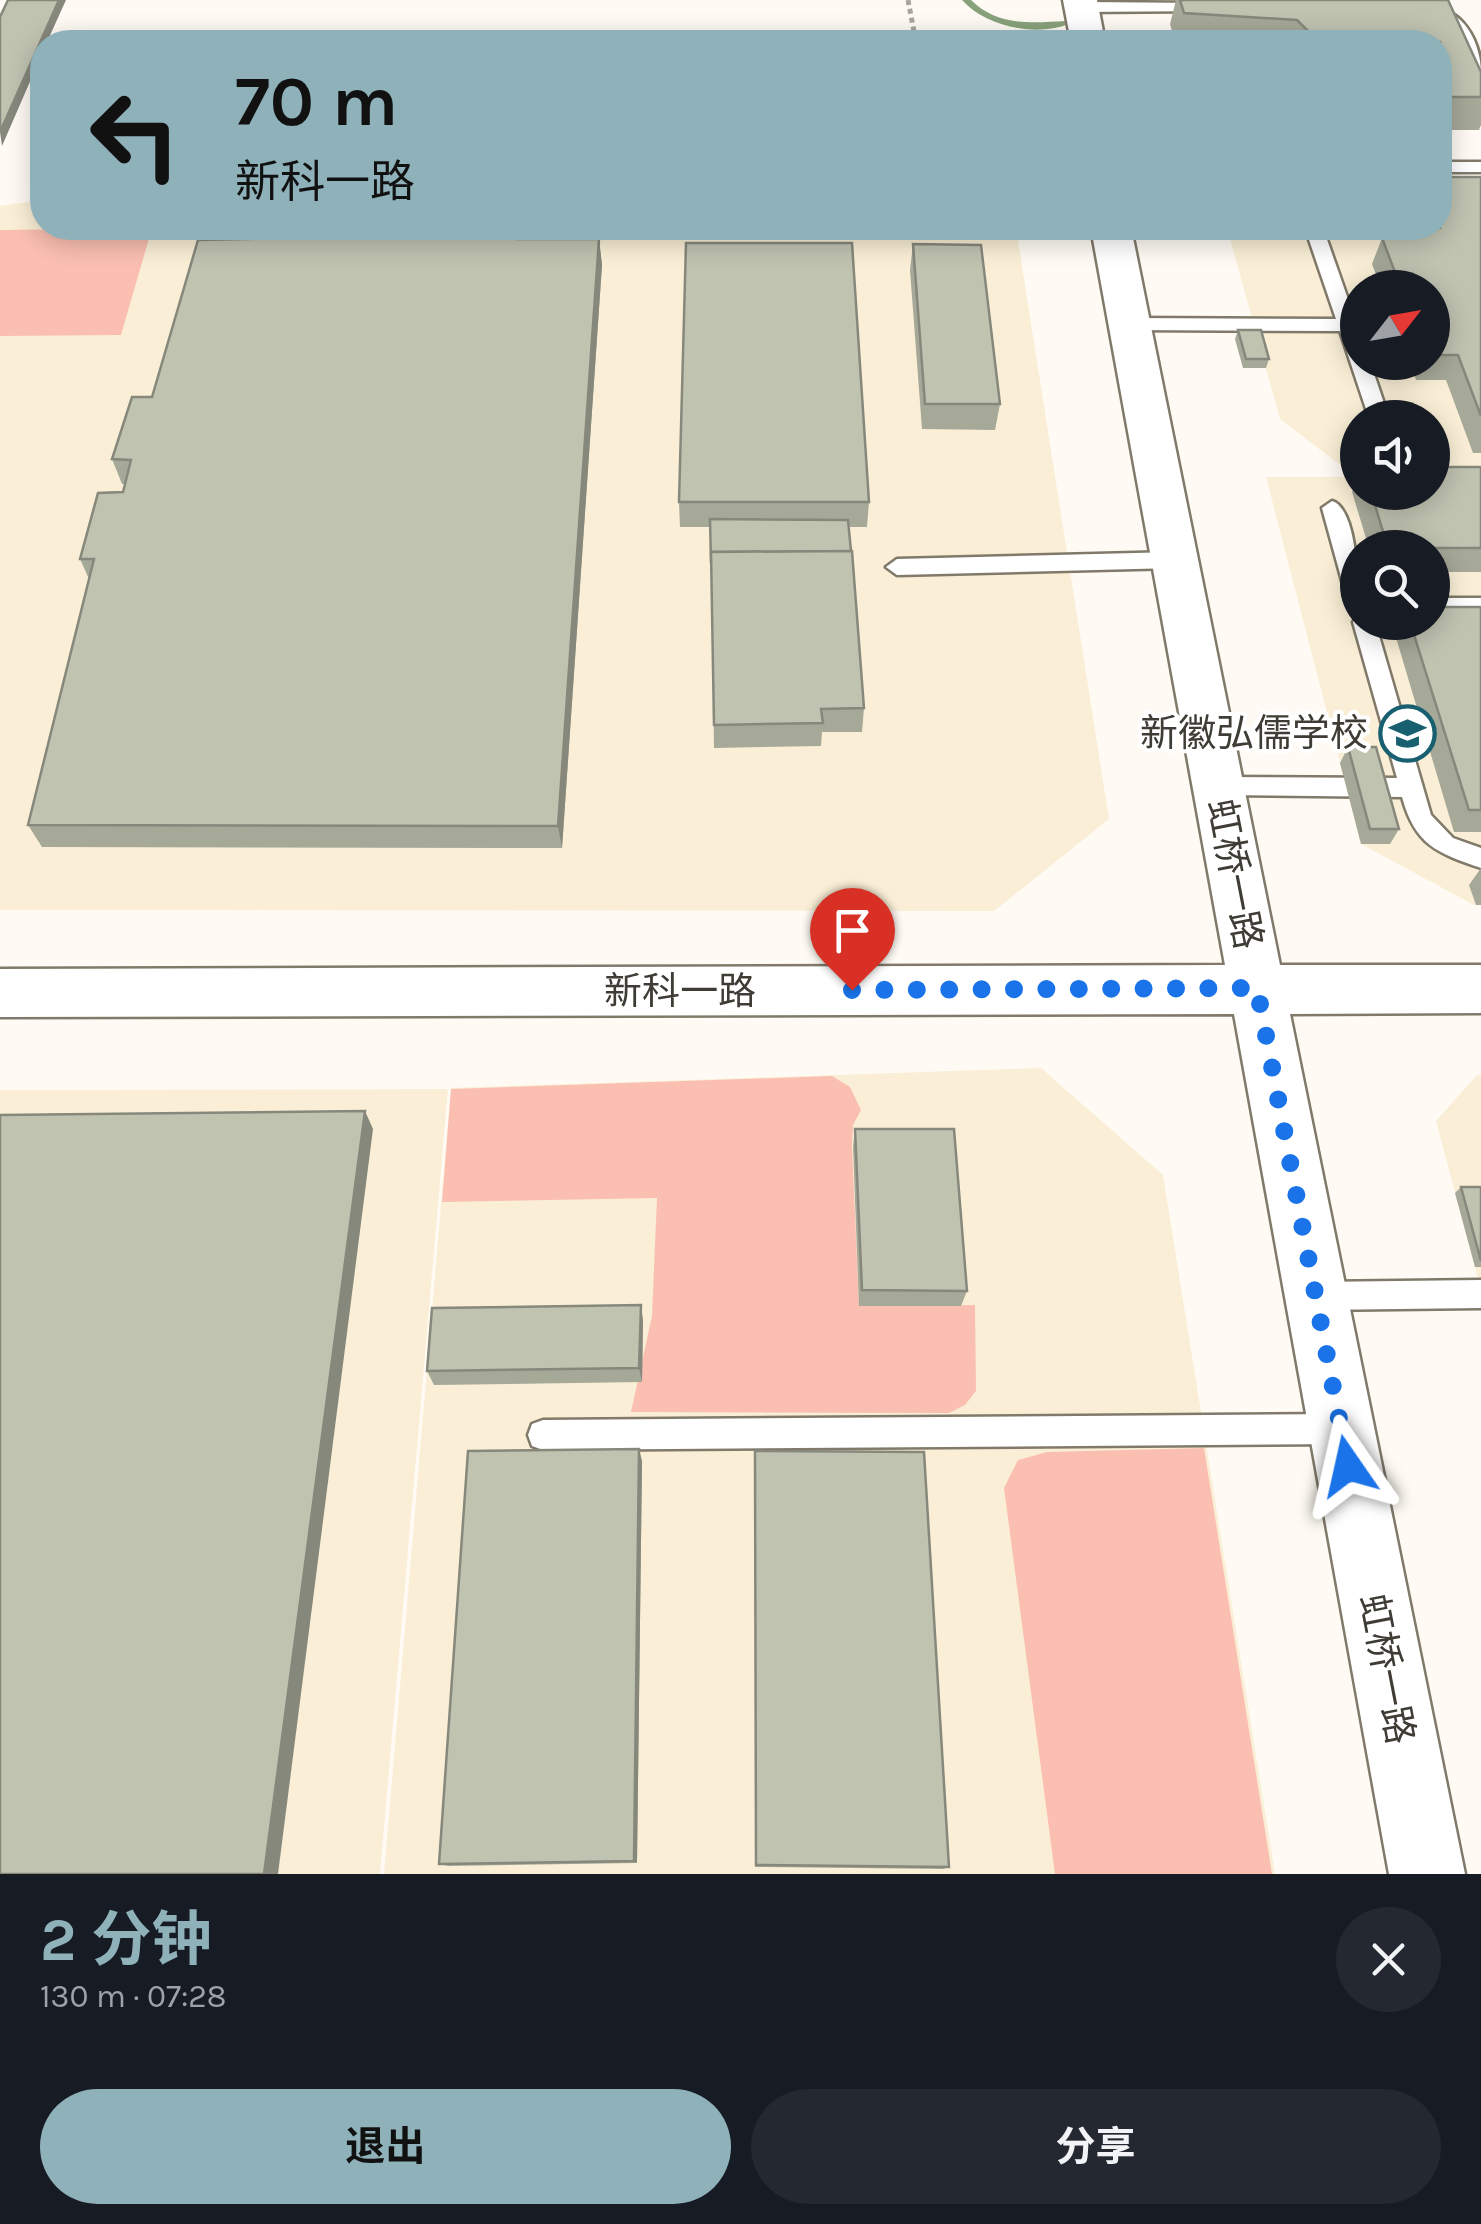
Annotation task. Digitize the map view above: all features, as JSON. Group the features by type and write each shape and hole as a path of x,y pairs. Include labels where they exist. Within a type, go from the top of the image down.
{"street":[{"path":"1081,3 1086,30"},
{"name":"虹桥一路","path":"1112,240 1427,1874"},
{"name":"新科一路","path":"0,994 1481,988"}],"lane":[{"path":"1081,3 1217,8"},
{"path":"1406,8 1436,12 1458,24 1481,68"},
{"path":"1452,167 1481,167"},
{"path":"1318,240 1340,303"},
{"path":"1129,324 1340,326"},
{"path":"1332,508 1340,536"},
{"path":"897,567 1175,560"},
{"path":"1450,606 1481,606"},
{"path":"1369,640 1420,819 1430,833 1461,854 1481,858"},
{"path":"1218,786 1412,788"},
{"path":"1314,1296 1481,1294"},
{"path":"543,1435 1340,1429"}],"path":[{"path":"908,0 914,30"}],"shaded area":[{"name":"新徽弘儒学校","path":"1481,194 1481,905 1474,905 1361,844 1266,477 1340,477 1340,510 1450,510 1450,400 1340,400 1340,465 1280,419 1230,240 1452,240 1452,218"},
{"path":"30,202 30,240 1018,240 1109,819 994,911 0,910 0,206"},
{"path":"0,230 30,230 30,240 149,240 121,335 0,336"},
{"path":"1041,1068 1163,1175 1275,1874 384,1874 451,1088"},
{"path":"1481,1075 1481,1290 1436,1121"},
{"path":"832,1076 850,1087 861,1110 853,1125 852,1146 859,1306 975,1305 976,1391 965,1405 949,1413 631,1412 652,1316 657,1198 442,1202 451,1089"},
{"path":"448,1089 380,1874 0,1874 0,1090"},
{"path":"1204,1448 1272,1874 1055,1874 1004,1488 1018,1460 1047,1452"}],"building":[{"path":"8,0 59,0 46,30 30,30 30,65 0,132 0,17"},
{"path":"1180,0 1448,0 1481,72 1481,97 1452,97 1452,30 1307,30 1297,20 1184,13"},
{"path":"1452,177 1481,177 1481,416 1458,355 1450,355 1450,270 1394,270 1383,240 1452,240"},
{"path":"198,240 599,240 558,826 28,825 94,559 80,559 98,493 123,492 131,460 112,459 132,397 152,397"},
{"path":"686,243 852,243 869,502 679,502"},
{"path":"913,244 981,245 1000,404 925,404"},
{"path":"1238,330 1261,330 1269,359 1246,359"},
{"path":"1450,467 1481,467 1481,548 1450,548 1450,530 1383,530 1376,510 1450,510"},
{"path":"710,519 848,520 851,551 711,552 711,563"},
{"path":"852,551 864,708 821,709 823,723 714,725 711,552"},
{"path":"1450,607 1481,607 1481,810 1469,810 1416,640 1450,640"},
{"path":"1348,747 1376,747 1399,829 1370,829"},
{"path":"365,1111 264,1874 0,1874 0,1115"},
{"path":"855,1129 954,1129 967,1291 862,1290"},
{"path":"1461,1187 1481,1187 1481,1261"},
{"path":"641,1305 639,1368 427,1371 432,1308"},
{"path":"639,1449 634,1861 439,1864 468,1451"},
{"path":"755,1451 924,1452 949,1867 756,1865"}],"waterway":[{"path":"966,0 976,10 999,21 1065,24"}],"place":[{"name":"新徽弘儒学校","path":"1407,733"}],"route":[{"path":"852,990 1257,988 1348,1466"}]}
